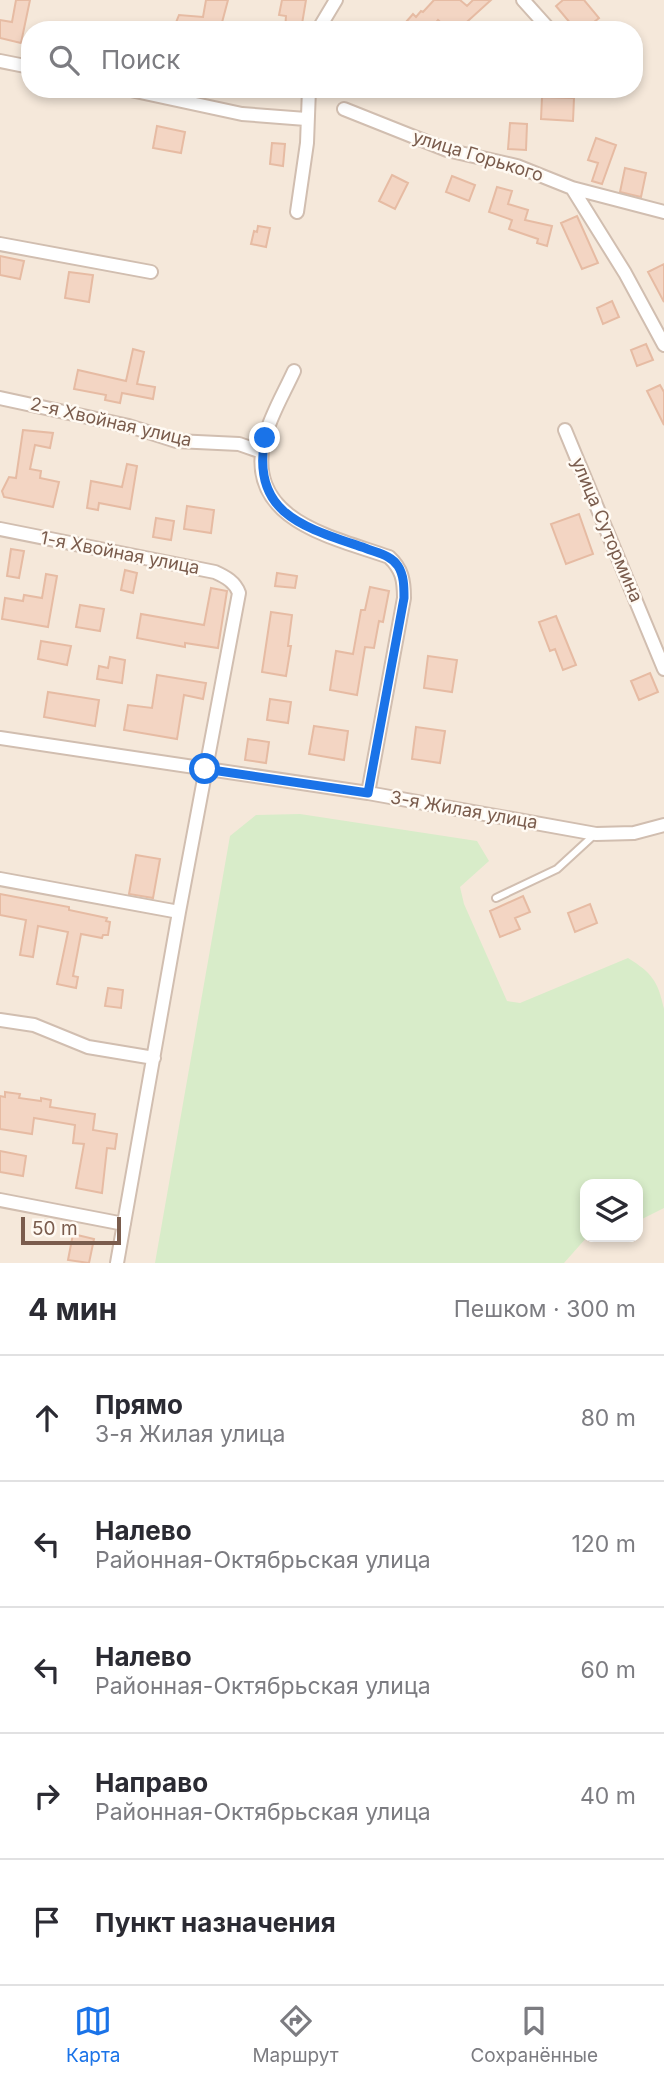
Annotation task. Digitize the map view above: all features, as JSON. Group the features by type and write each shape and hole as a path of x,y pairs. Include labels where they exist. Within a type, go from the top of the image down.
{"street":[{"path":"323,21 336,0"},
{"path":"523,0 542,21"},
{"path":"0,61 21,65"},
{"path":"168,98 242,114 306,119"},
{"path":"297,212 307,143 308,98"},
{"name":"улица Горького","path":"344,109 447,150 517,166 572,188 664,212"},
{"path":"572,188 625,273 664,345"},
{"path":"0,244 151,272"},
{"path":"294,371 269,426 262,452 268,489 287,516 311,530 389,557 401,572 404,598 368,793"},
{"name":"2-я Хвойная улица","path":"0,398 129,426 176,440 239,444 262,452"},
{"name":"улица Сутормина","path":"565,430 664,669"},
{"name":"1-я Хвойная улица","path":"0,529 215,572 236,586 239,604 205,769"},
{"name":"3-я Жилая улица","path":"0,738 368,793 596,834"},
{"path":"117,1263 205,769"},
{"path":"596,834 634,833 664,825"},
{"path":"0,878 178,912"},
{"path":"0,1020 34,1025 88,1047 154,1058"},
{"path":"0,1200 124,1224"}],"lane":[{"path":"496,898 557,869 596,834"}],"shaded area":[{"path":"0,0 664,0 664,1263 0,1263"}],"green space":[{"path":"300,814 477,841 489,861 460,887 464,904 507,1001 520,1003 628,958 643,968 656,985 664,1009 664,1208 643,1218 643,1179 580,1179 580,1242 583,1242 564,1263 155,1263 230,836 256,815"}],"building":[{"path":"16,0 30,0 26,21 21,21 21,43 0,38 0,20 12,22"},
{"path":"206,0 228,0 222,21 177,21 179,15 203,17"},
{"path":"282,0 306,0 302,21 286,21 286,16 279,15"},
{"path":"434,0 460,0 467,6 473,0 491,0 468,21 407,21 413,14 416,17"},
{"path":"563,0 584,0 599,18 595,21 568,21 556,6"},
{"path":"542,98 574,98 573,121 541,119"},
{"path":"510,123 527,124 526,150 508,149"},
{"path":"157,126 185,132 181,153 153,148"},
{"path":"596,138 616,145 602,184 592,181 598,163 588,160"},
{"path":"272,143 285,144 283,166 270,164"},
{"path":"625,168 646,173 641,197 620,192"},
{"path":"392,175 408,183 395,209 379,201"},
{"path":"452,176 475,185 469,201 446,192"},
{"path":"497,187 512,191 508,204 528,210 525,220 552,226 547,246 537,243 538,239 509,229 512,220 489,212"},
{"path":"577,216 598,263 582,269 561,223"},
{"path":"258,226 270,228 266,247 251,244"},
{"path":"0,256 24,261 20,279 0,275"},
{"path":"664,264 664,302 648,272"},
{"path":"69,272 93,275 89,302 65,298"},
{"path":"612,301 619,317 603,324 597,308"},
{"path":"646,344 653,360 637,366 631,350"},
{"path":"133,349 144,352 137,384 155,387 153,399 122,393 120,403 105,400 106,395 74,389 78,370 126,381"},
{"path":"660,385 664,392 664,425 647,391"},
{"path":"23,430 53,433 50,448 35,445 30,469 41,471 40,478 59,482 53,507 4,497 2,491 9,477 16,478"},
{"path":"127,464 137,466 130,509 99,503 98,510 87,508 91,481 122,487"},
{"path":"187,506 214,510 211,533 184,529"},
{"path":"579,514 593,554 566,564 551,524"},
{"path":"156,518 174,521 171,540 153,537"},
{"path":"11,549 24,551 19,578 7,576"},
{"path":"125,570 137,573 133,593 121,590"},
{"path":"277,573 297,576 295,588 275,586"},
{"path":"46,574 57,576 48,627 2,619 5,598 23,601 24,595 42,598"},
{"path":"370,587 389,591 374,648 365,647 357,695 330,690 336,651 353,654 361,610 365,610"},
{"path":"211,588 227,591 218,648 185,643 185,647 137,638 141,614 204,625"},
{"path":"80,605 104,609 100,631 76,627"},
{"path":"271,612 292,615 286,676 262,672"},
{"path":"556,616 576,665 563,670 555,649 550,651 539,622"},
{"path":"41,641 71,646 67,665 38,659"},
{"path":"428,656 457,660 452,692 424,688"},
{"path":"110,657 125,660 122,683 97,679 99,666 108,668"},
{"path":"650,673 658,692 639,700 631,681"},
{"path":"157,675 206,683 203,699 184,695 177,739 124,730 128,705 152,708"},
{"path":"48,692 99,700 95,726 44,717"},
{"path":"270,699 291,702 288,723 267,720"},
{"path":"314,726 348,731 344,760 309,754"},
{"path":"416,727 445,731 440,763 412,759"},
{"path":"248,739 269,742 266,763 245,760"},
{"path":"136,855 160,859 153,898 129,894"},
{"path":"0,894 69,907 69,910 107,918 106,921 110,922 108,935 103,935 102,938 81,934 73,976 78,977 76,988 57,984 68,932 38,926 33,957 20,955 26,920 0,915"},
{"path":"523,896 530,912 515,918 520,929 500,937 490,911"},
{"path":"590,904 597,923 575,932 568,913"},
{"path":"108,988 123,990 121,1008 105,1006"},
{"path":"5,1092 20,1094 19,1098 51,1100 50,1107 95,1114 93,1130 117,1134 115,1149 107,1148 102,1193 76,1188 84,1144 73,1143 75,1125 34,1118 32,1134 0,1129 0,1096 5,1097"},
{"path":"0,1151 26,1156 23,1176 0,1172"},
{"path":"73,1234 94,1239 89,1263 68,1260"}],"route":[{"path":"205,769 368,793 404,598 401,572 389,557 305,527 287,516 278,506 264,476 262,452 265,438"}]}
